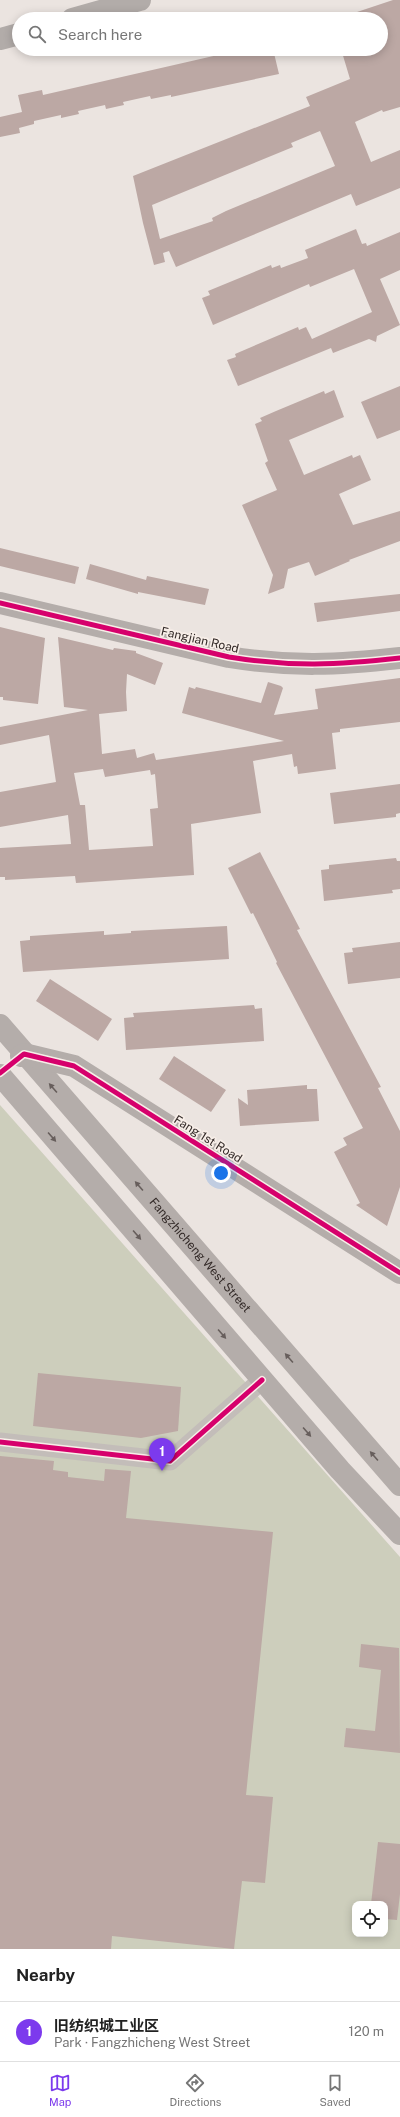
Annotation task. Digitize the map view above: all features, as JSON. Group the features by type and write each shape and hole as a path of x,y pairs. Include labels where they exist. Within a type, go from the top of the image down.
{"main road":[{"path":"97,12 140,0"},
{"path":"0,39 12,36"},
{"name":"Fangjian Road","path":"0,603 229,657 261,662 328,665 400,658"},
{"name":"Fangzhicheng West Street","path":"0,1025 400,1485"},
{"path":"24,1054 0,1074 340,1470 400,1534"},
{"name":"Fang 1st Road","path":"24,1054 74,1066 400,1273"}],"street":[{"path":"0,1442 170,1461 262,1380"}],"green space":[{"path":"0,1105 400,1557 400,1949 0,1949"}],"building":[{"path":"393,0 400,0 400,107 383,112 382,110 355,122 371,162 400,150 400,188 356,206 351,194 176,267 169,251 163,253 165,262 154,265 133,176 310,106 306,97 350,79 343,56 388,56 388,12 357,12","holes":["320,131 335,166 212,218 213,221 160,239 152,205 293,147 291,143"]},
{"path":"213,56 275,56 279,74 171,97 171,95 151,99 150,96 123,102 124,105 106,109 105,105 78,111 79,114 61,118 61,115 34,121 34,124 19,128 20,133 0,137 0,117 22,112 18,95 42,90 43,95"},
{"path":"356,229 362,244 366,243 367,246 400,232 400,270 380,279 400,325 377,336 376,342 369,339 333,353 331,348 238,386 227,360 236,357 235,354 298,327 299,330 306,327 312,339 372,312 354,269 310,287 309,284 213,325 202,298 210,295 208,291 271,265 272,268 280,265 281,268 308,258 305,250"},
{"path":"400,386 400,430 377,439 361,402"},
{"path":"334,390 344,417 289,440 304,475 352,455 353,458 360,455 371,480 339,494 353,525 400,511 400,541 349,560 350,561 315,576 309,562 288,569 284,588 268,594 273,575 242,505 277,490 265,463 268,461 255,424 262,421 260,418 276,411 324,391 325,394"},
{"path":"0,548 79,567 75,584 0,566"},
{"path":"90,564 146,580 147,576 209,589 205,605 138,592 138,594 86,579"},
{"path":"400,594 400,611 317,622 314,603"},
{"path":"0,627 45,638 38,704 3,700 3,697 0,697"},
{"path":"58,637 113,650 114,648 136,651 136,653 163,663 155,685 127,674 127,711 99,714 102,754 135,749 137,758 154,753 156,760 284,741 182,713 189,687 195,689 196,687 261,703 268,682 281,686 283,688 274,715 318,709 315,689 400,678 400,722 340,729 340,732 332,733 336,769 298,774 297,766 294,767 292,754 253,761 261,813 191,824 194,875 76,883 75,876 5,880 5,877 0,877 0,848 71,844 68,815 0,827 0,792 56,782 49,735 0,745 0,727 88,710 64,707","holes":["103,769 105,777 150,770 151,775 155,774 158,808 150,809 153,846 89,850 85,805 80,805 74,773"]},
{"path":"400,784 400,813 396,814 396,817 334,824 330,793"},
{"path":"260,852 300,929 297,930 381,1087 378,1088 400,1131 400,1187 387,1226 356,1205 360,1203 334,1152 347,1145 343,1138 363,1128 276,963 277,962 253,913 251,914 228,868"},
{"path":"396,858 397,861 400,861 400,889 392,890 393,893 324,901 321,870 329,869 329,865"},
{"path":"227,926 229,959 23,972 20,941 30,940 30,936 104,931 104,935 131,933 131,931"},
{"path":"400,942 400,978 348,984 344,953 353,952 352,948"},
{"path":"50,979 112,1019 98,1041 36,1001"},
{"path":"254,1005 255,1009 262,1008 264,1041 126,1050 124,1018 134,1017 133,1013"},
{"path":"174,1056 226,1090 211,1112 159,1079"},
{"path":"307,1085 307,1089 317,1089 319,1121 240,1126 238,1098 248,1105 247,1090"},
{"path":"38,1373 181,1387 178,1431 141,1438 33,1426"},
{"path":"0,1456 54,1461 53,1470 68,1472 68,1477 104,1481 105,1469 131,1471 126,1518 273,1532 246,1795 273,1797 265,1883 242,1881 234,1949 112,1936 111,1949 0,1949"},
{"path":"361,1644 399,1648 400,1753 344,1747 346,1728 375,1731 381,1670 359,1667"},
{"path":"378,1842 400,1844 400,1894 397,1920 388,1919 388,1901 371,1901"}],"cycle path":[{"path":"0,603 229,657 294,664 356,662 400,658"},
{"path":"0,1073 24,1054 74,1066 400,1273"},
{"path":"0,1442 170,1461 262,1380"}],"place":[{"name":"旧纺织城工业区","path":"162,1471"}]}
